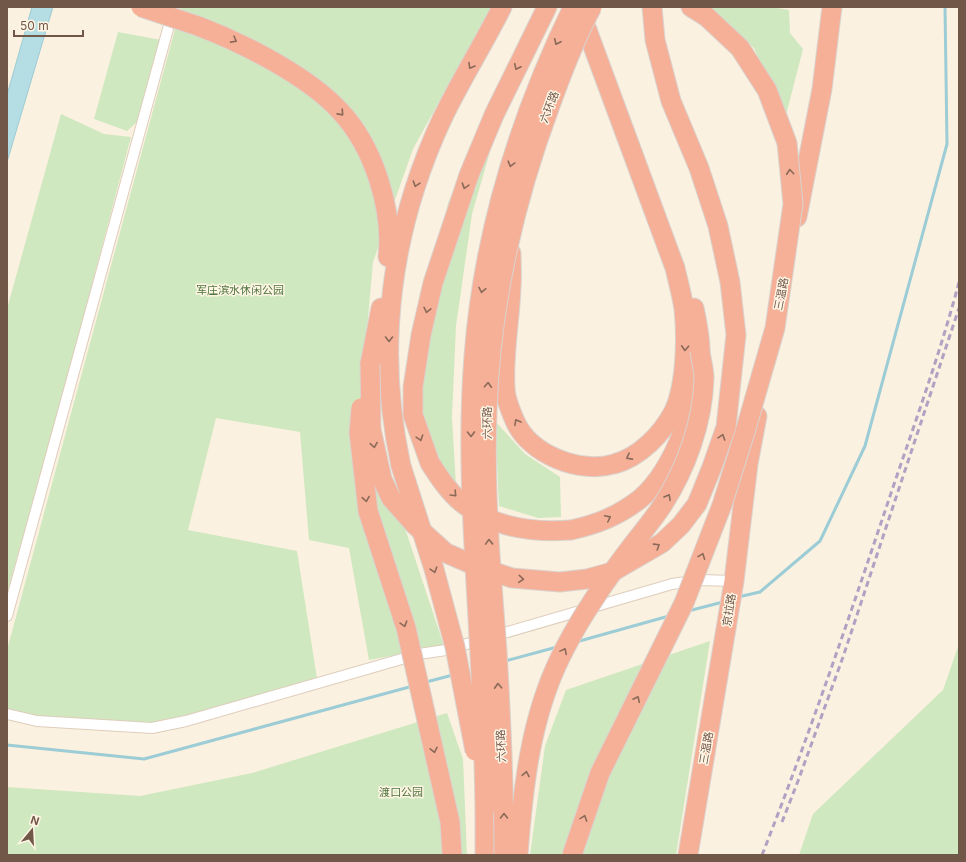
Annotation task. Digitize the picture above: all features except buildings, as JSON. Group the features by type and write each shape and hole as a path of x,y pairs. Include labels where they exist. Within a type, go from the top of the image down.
{"highway":[{"path":"140,7 230,38 278,65 320,93 340,111 356,130 377,176 385,203 390,241 385,286 362,398 358,433 368,511 406,628 450,822 452,855"},
{"path":"485,808 455,648 434,570 401,466 395,439 391,407 389,316 398,250 416,181 442,118 502,7"},
{"path":"547,7 497,108 469,175 433,282 421,335 413,387 413,415 430,464 444,483 461,501 481,515 509,526 536,532 554,532 572,530 598,524 621,512 641,498 657,480 672,457 690,412 695,391 700,351"},
{"name":"六环路","path":"486,855 484,734 473,545 471,422 474,356 480,304 492,238 514,154 528,111 573,7"},
{"path":"518,855 525,778 533,738 545,695 560,659 582,619 623,558 663,505 680,474 694,438 700,412 704,377 700,351 675,268 579,7"},
{"path":"510,240 511,286 505,388 516,423 534,445 546,454 560,461 599,467 615,464 646,446 662,432 674,410 680,389 688,307 682,265 586,7"},
{"name":"六环路","path":"504,855 501,741 489,552 486,414 489,359 496,301 527,170 578,32 592,7"},
{"path":"370,364 371,430 382,479 391,498 415,524 446,553 476,566 512,578 560,582 587,579 612,572 662,543 681,525 696,504 712,467 726,427 736,335 730,282 718,226 699,168 671,101 655,40 652,7"},
{"path":"572,855 600,773 684,604 722,505 775,328 785,264 792,204 787,143 767,90 740,48 707,17 691,7"},
{"name":"三温路","path":"734,581 752,443 822,89 832,7"},
{"name":"京拉路","path":"724,640 734,581"},
{"name":"三温路","path":"688,855 724,640"}],"street":[{"path":"7,616 174,7"},
{"path":"7,714 37,720 152,728 186,721 419,654 454,648 672,584 700,580 734,581"}],"green space":[{"name":"军庄滨水休闲公园","path":"181,7 491,7 413,149 373,262 363,375 392,489 444,646 369,660 349,548 309,540 300,432 216,418 188,530 297,551 318,685 157,733 33,725 7,713 7,650"},
{"path":"710,7 771,7 789,10 790,33 803,49 785,119 754,48"},
{"path":"118,32 161,40 138,121 127,131 94,119"},
{"path":"500,83 509,86 472,214 456,326 452,417 456,486 425,457 411,375 448,203"},
{"path":"61,114 104,134 131,137 63,394 7,593 7,309"},
{"path":"495,421 525,454 560,477 561,517 538,518 499,506"},
{"path":"710,641 676,855 530,855 545,746 566,690"},
{"path":"959,644 959,855 799,855 813,814 943,690"},
{"name":"渡口公园","path":"447,713 463,759 467,855 7,855 7,787 140,796 252,773"}],"water":[{"path":"32,7 53,7 7,162 7,95"}],"waterway":[{"path":"738,597 760,592 820,541 865,446 947,144 945,7"},
{"path":"688,611 723,602"},
{"path":"576,642 669,616"},
{"path":"505,661 557,647"},
{"path":"426,682 453,675"},
{"path":"7,745 144,759 413,686"}],"railway":[{"path":"762,855 811,726 934,367 959,282"},
{"path":"782,822 843,657 959,308"}]}
